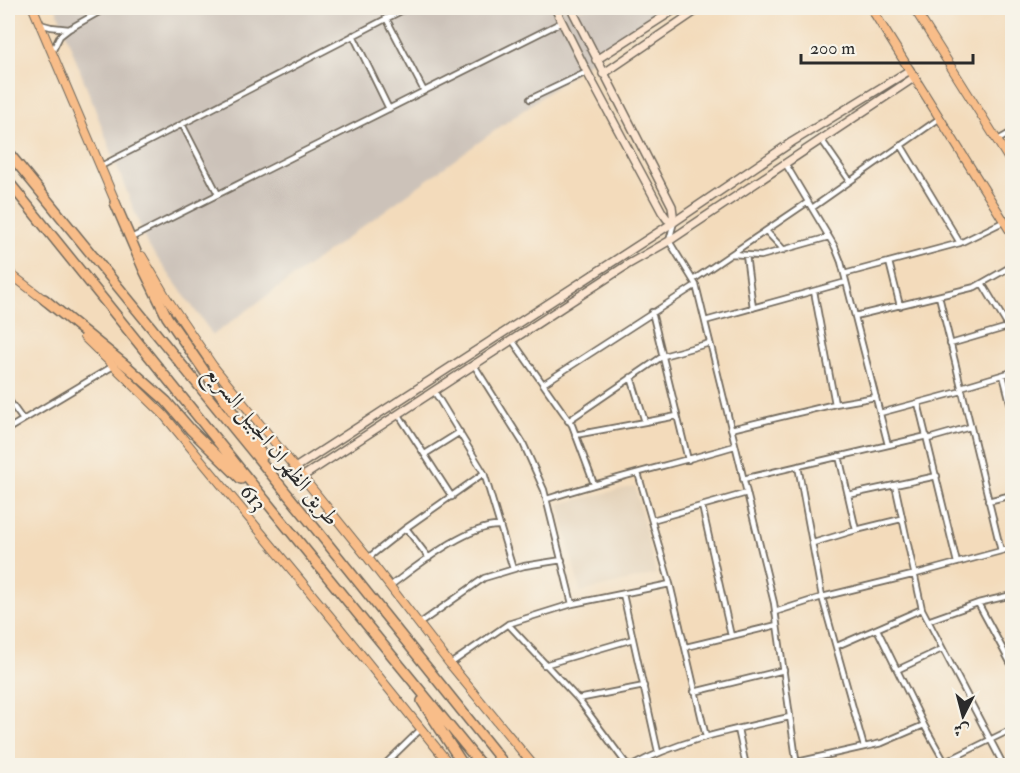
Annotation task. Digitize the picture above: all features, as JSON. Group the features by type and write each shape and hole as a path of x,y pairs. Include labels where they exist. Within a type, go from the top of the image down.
{"highway":[{"name":"طريق الظهران الجبيل السريع","path":"8,152 506,765"},
{"name":"طريق الظهران الجبيل السريع","path":"8,181 482,765"},
{"path":"115,203 142,268 167,317 208,379 315,528"},
{"path":"44,299 159,394 191,430 273,510"},
{"path":"394,658 464,765"}],"main road":[{"path":"33,8 115,203 166,297 213,366 368,558 450,664 534,765"},
{"path":"871,8 1012,234"},
{"path":"914,8 1012,165"},
{"name":"613","path":"8,272 44,299 115,365 163,414 451,765"}],"street":[{"path":"52,52 60,36 106,8"},
{"path":"100,166 407,8"},
{"path":"555,8 662,212 667,219 674,222"},
{"path":"571,8 672,206 674,222 669,241 695,283 775,612 797,764 882,743 924,725"},
{"path":"596,60 677,8"},
{"path":"603,74 700,8"},
{"path":"386,18 424,91"},
{"path":"133,237 562,22"},
{"path":"40,24 69,29"},
{"path":"353,35 389,109"},
{"path":"530,99 587,72"},
{"path":"302,477 627,264 669,241 821,139 912,74"},
{"path":"295,468 674,222 792,142 912,74"},
{"path":"812,208 940,118"},
{"path":"182,124 218,194"},
{"path":"998,140 1012,132"},
{"path":"821,139 850,181"},
{"path":"900,145 960,243"},
{"path":"785,163 835,247 888,445"},
{"path":"543,384 695,283 732,254 808,202"},
{"path":"844,274 960,243 1005,221"},
{"path":"766,231 784,250"},
{"path":"732,254 761,256 829,237"},
{"path":"746,255 753,308"},
{"path":"890,262 900,306"},
{"path":"855,316 975,287 1012,266"},
{"path":"705,321 846,282"},
{"path":"982,284 1012,333"},
{"path":"814,291 835,404"},
{"path":"939,297 1001,551"},
{"path":"652,312 688,460"},
{"path":"950,344 1008,327"},
{"path":"512,340 568,421 594,484"},
{"path":"568,421 663,356 710,343"},
{"path":"8,429 115,365"},
{"path":"474,365 523,443 547,499 572,604"},
{"path":"880,413 1012,372"},
{"path":"1003,375 1012,410"},
{"path":"631,377 645,422"},
{"path":"434,391 484,473 513,569"},
{"path":"731,429 835,404 876,397"},
{"path":"8,399 23,420"},
{"path":"918,403 957,563"},
{"path":"399,415 452,497"},
{"path":"575,435 677,416"},
{"path":"372,419 378,428"},
{"path":"743,479 970,427"},
{"path":"425,454 460,432"},
{"path":"547,499 735,446"},
{"path":"840,456 856,530"},
{"path":"798,466 822,597 864,747"},
{"path":"368,558 484,473"},
{"path":"638,473 670,584 706,737"},
{"path":"848,495 937,476"},
{"path":"895,485 922,609 930,620 942,649 1004,765"},
{"path":"651,520 747,493"},
{"path":"988,501 1012,495"},
{"path":"702,506 731,636"},
{"path":"813,543 901,519"},
{"path":"390,586 447,546 488,525 500,526"},
{"path":"406,528 429,558"},
{"path":"775,612 822,597 1012,548"},
{"path":"419,624 484,578 513,569 562,560"},
{"path":"450,664 508,624 572,604 670,584"},
{"path":"623,594 658,752"},
{"path":"930,620 978,603 1012,595"},
{"path":"978,603 1012,666"},
{"path":"837,646 922,609"},
{"path":"508,624 578,699 630,765 658,752 706,737 790,717"},
{"path":"686,647 777,625"},
{"path":"877,629 924,725 946,764"},
{"path":"544,665 633,639"},
{"path":"897,670 942,649"},
{"path":"694,692 784,670"},
{"path":"578,699 644,686"},
{"path":"383,765 421,729"},
{"path":"738,729 746,765"},
{"path":"937,765 946,764 1012,729"}],"shaded area":[{"path":"56,8 664,8 213,335 147,244"},
{"path":"635,486 656,574 580,592 559,504"}]}
